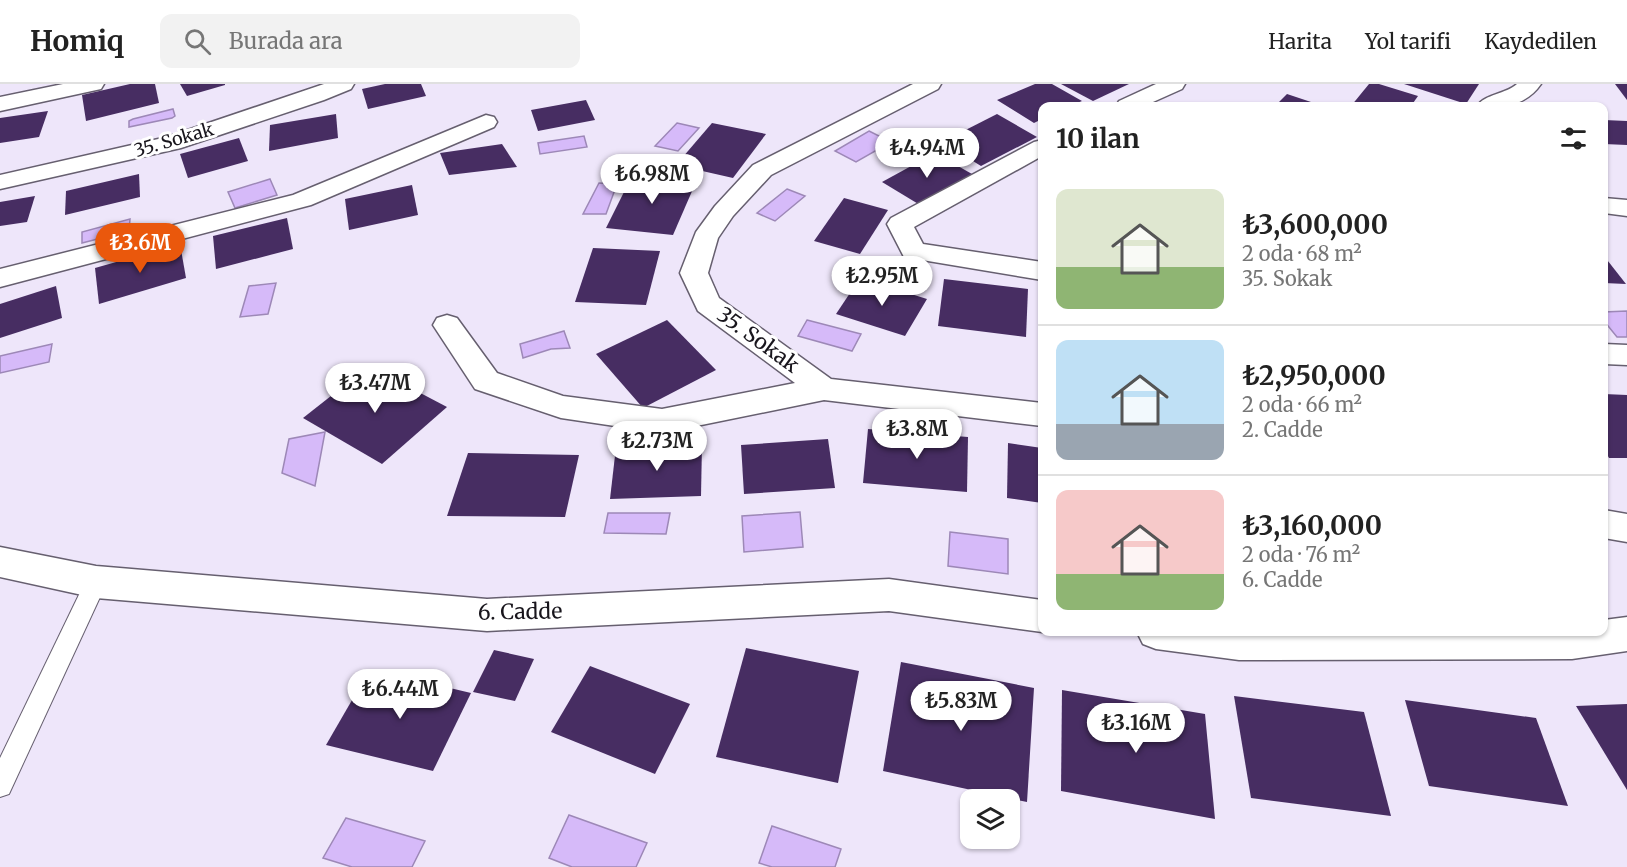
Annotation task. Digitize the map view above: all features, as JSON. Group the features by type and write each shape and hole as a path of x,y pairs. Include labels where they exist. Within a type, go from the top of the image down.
{"street":[{"path":"0,104 93,84"},
{"name":"35. Sokak","path":"0,182 173,143 343,84"},
{"name":"35. Sokak","path":"930,84 762,170 724,211 705,238 694,273 708,304 824,389 1038,415"},
{"path":"1135,102 1174,84"},
{"path":"1500,102 1517,96 1530,84"},
{"path":"0,278 302,200 486,122"},
{"path":"1038,149 900,224 912,251 1038,270"},
{"path":"1608,206 1627,208"},
{"path":"447,325 486,381 561,407 662,421 824,389"},
{"path":"1608,354 1627,355"},
{"path":"1608,525 1627,528"},
{"name":"6. Cadde","path":"0,562 96,582 487,615 889,595 1038,615"},
{"path":"1186,636 1239,643 1572,642 1627,634"}],"lane":[{"path":"0,785 96,582"}],"shaded area":[{"path":"173,109 175,116 172,118 129,127 129,121 133,119"},
{"path":"677,123 699,128 678,151 655,146"},
{"path":"869,131 891,142 856,162 835,151"},
{"path":"584,136 587,147 540,154 538,143"},
{"path":"270,179 277,195 235,208 228,192"},
{"path":"599,183 617,184 606,214 583,214"},
{"path":"787,189 805,196 775,221 757,213"},
{"path":"130,219 129,231 82,243 82,232"},
{"path":"276,283 268,314 240,317 249,286"},
{"path":"1627,311 1627,337 1617,337 1608,326 1608,312"},
{"path":"807,320 861,334 852,351 798,336"},
{"path":"564,331 570,348 551,349 523,358 520,344"},
{"path":"52,344 49,362 0,373 0,356"},
{"path":"325,432 315,486 282,473 289,439"},
{"path":"800,512 803,547 744,552 742,516"},
{"path":"608,513 670,513 666,534 604,533"},
{"path":"950,532 1008,539 1008,574 948,566"},
{"path":"569,815 647,843 636,867 572,867 549,858"},
{"path":"346,818 425,841 412,867 352,867 323,858"},
{"path":"772,826 841,849 835,867 772,867 759,863"}],"building":[{"path":"130,84 155,84 159,103 86,121 82,95"},
{"path":"180,84 225,84 225,85 187,96"},
{"path":"385,84 421,84 426,96 368,109 362,89"},
{"path":"1035,84 1052,84 1082,101 1038,102 1038,121 1034,123 997,100"},
{"path":"1061,84 1129,84 1093,101"},
{"path":"1369,84 1379,84 1418,96 1414,102 1354,102"},
{"path":"1404,84 1479,84 1467,102 1460,102"},
{"path":"1615,84 1627,84 1627,100"},
{"path":"1287,94 1311,102 1279,102"},
{"path":"586,100 595,120 538,131 531,110"},
{"path":"48,111 39,137 0,143 0,118"},
{"path":"336,114 338,138 269,151 270,125"},
{"path":"997,114 1037,137 981,166 942,142"},
{"path":"1608,120 1627,121 1627,145 1608,144"},
{"path":"712,123 766,134 733,178 676,165"},
{"path":"239,138 248,161 188,178 180,154"},
{"path":"502,144 517,167 449,175 440,153"},
{"path":"935,153 972,174 920,205 882,182"},
{"path":"139,174 140,197 65,215 66,191"},
{"path":"632,176 696,182 673,235 606,228"},
{"path":"412,185 418,215 349,230 345,199"},
{"path":"35,196 27,222 0,226 0,202"},
{"path":"844,198 888,210 860,254 814,241"},
{"path":"287,218 293,249 216,269 213,236"},
{"path":"180,244 186,278 99,304 95,268"},
{"path":"593,248 660,251 646,305 575,302"},
{"path":"1608,261 1626,284 1608,283"},
{"path":"860,278 927,299 905,336 836,314"},
{"path":"944,279 1028,289 1026,337 938,326"},
{"path":"56,286 62,318 0,338 0,304"},
{"path":"667,320 716,370 643,408 596,354"},
{"path":"369,366 447,407 382,464 303,418"},
{"path":"1608,394 1627,395 1627,458 1609,458"},
{"path":"868,429 968,437 967,492 863,483"},
{"path":"828,439 835,488 744,494 741,445"},
{"path":"1008,443 1038,447 1038,502 1007,498"},
{"path":"702,444 701,496 610,499 616,447"},
{"path":"468,453 579,455 565,517 447,516"},
{"path":"746,648 859,671 838,783 716,757"},
{"path":"494,650 534,659 515,701 473,692"},
{"path":"901,662 1034,688 1027,802 1020,800 1020,789 967,789 883,771"},
{"path":"590,666 690,704 655,774 551,732"},
{"path":"370,669 471,693 433,771 326,745"},
{"path":"1062,690 1205,714 1215,819 1061,791"},
{"path":"1234,696 1364,712 1391,816 1251,798"},
{"path":"1405,700 1536,718 1568,806 1429,786"},
{"path":"1627,704 1627,790 1576,706"}]}
